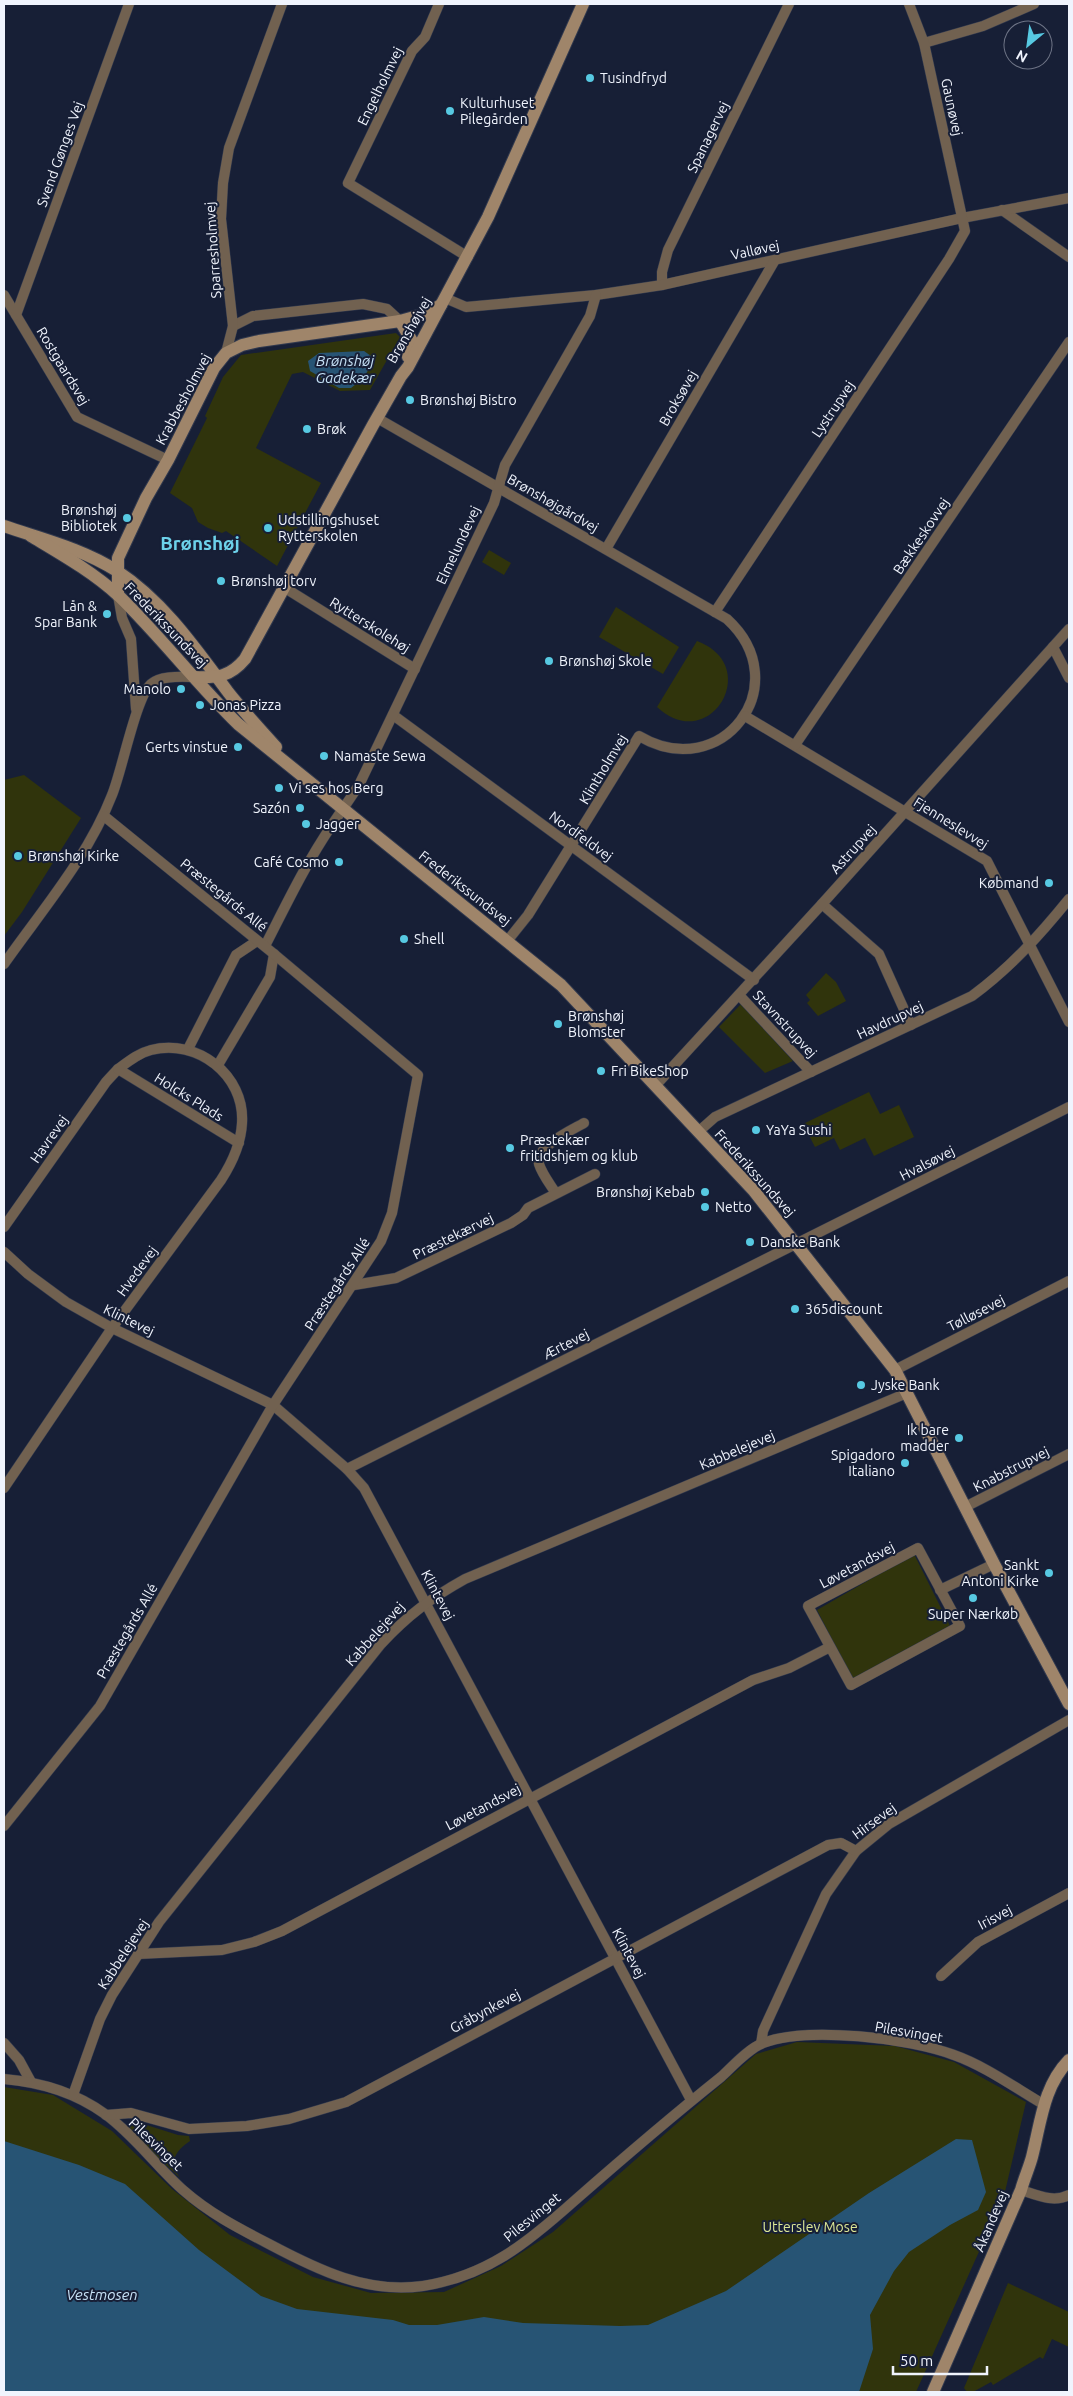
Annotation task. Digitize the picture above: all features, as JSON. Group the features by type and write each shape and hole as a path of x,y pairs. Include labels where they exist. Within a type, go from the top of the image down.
{"main road":[{"name":"Brønshøjvej","path":"218,678 238,666 245,659 400,376 408,367 468,257 488,217 583,4"},
{"name":"Krabbesholmvej","path":"118,595 116,570 118,558 146,498 168,460 214,368 226,353 242,345 259,341 400,321 425,314 443,301"},
{"path":"400,321 412,341 410,352 400,376"},
{"name":"Frederikssundsvej","path":"4,526 72,549 116,570 161,609 190,641 218,678 292,766"},
{"name":"Frederikssundsvej","path":"31,536 90,573 118,595 195,676 215,702 238,724 508,940 561,985 752,1189 895,1370 994,1564 1069,1704"},
{"path":"195,676 218,678"},
{"name":"Åkandevej","path":"933,2392 1021,2190 1032,2157 1043,2104 1051,2084 1069,2060"}],"street":[{"name":"Svend Gønges Vej","path":"16,315 130,4"},
{"name":"Sparresholmvej","path":"226,353 233,326 222,219 223,183 229,148 282,4"},
{"name":"Engelholmvej","path":"439,4 425,37 412,51 348,183 468,257"},
{"name":"Spanagervej","path":"662,285 664,261 668,250 788,4"},
{"name":"Gaunøvej","path":"909,4 924,43 962,218"},
{"path":"924,43 983,26 1034,4"},
{"name":"Valløvej","path":"443,301 466,307 596,294 662,285 962,218 1069,198"},
{"path":"1002,210 1069,257"},
{"name":"Lystrupvej","path":"716,612 949,260 965,231 962,218"},
{"name":"Broksøvej","path":"606,550 775,260"},
{"name":"Elmelundevej","path":"344,809 393,715 494,503 505,464 590,316 596,294"},
{"name":"Rostgaardsvej","path":"4,295 77,417 168,460"},
{"path":"233,326 253,316 363,304 387,310 400,321"},
{"name":"Bækkeskovvej","path":"795,745 1069,342"},
{"name":"Brønshøjgårdvej","path":"377,418 727,619 741,634 751,651 754,664 754,691 745,716"},
{"name":"Rytterskolehøj","path":"285,588 415,669"},
{"path":"4,964 77,861 104,816 130,741 136,710 131,639 122,618 118,595"},
{"name":"Astrupvej","path":"655,1086 754,980 1069,629"},
{"path":"1053,647 1069,678"},
{"path":"136,710 151,684 159,680 195,676"},
{"name":"Nordfeldvej","path":"393,715 754,980"},
{"name":"Fjenneslevvej","path":"745,716 987,861 1069,1022"},
{"name":"Klintholmvej","path":"508,940 528,916 640,736 663,748 690,750 703,747 727,735 745,716"},
{"path":"188,1050 236,955 261,944 327,833 344,809"},
{"name":"Præstegårds Allé","path":"4,1826 100,1706 273,1405 381,1241 392,1213 418,1075 274,954 104,816"},
{"name":"Havdrupvej","path":"698,1132 715,1117 972,996 998,976 1030,946 1069,899"},
{"path":"822,904 879,954 911,1025"},
{"path":"218,1065 270,977 274,954"},
{"name":"Stavnstrupvej","path":"739,995 811,1072"},
{"name":"Holcks Plads","path":"169,1047 188,1050 204,1056 218,1065 232,1082 240,1101 242,1122 238,1143 118,1069 133,1057 151,1050 169,1047"},
{"name":"Havrevej","path":"4,1227 106,1082 118,1069"},
{"name":"Hvalsøvej","path":"797,1244 1069,1107"},
{"path":"554,1192 539,1163 539,1156 551,1143 584,1123"},
{"name":"Hvedevej","path":"4,1488 112,1328 221,1180 231,1164 238,1143"},
{"name":"Præstekærvej","path":"354,1284 396,1278 511,1222 523,1215 528,1208 554,1192 595,1174"},
{"name":"Ærtevej","path":"347,1470 797,1244"},
{"name":"Klintevej","path":"4,1252 28,1274 66,1302 112,1328 273,1405 347,1470 364,1488 691,2100"},
{"name":"Tølløsevej","path":"895,1370 1069,1281"},
{"name":"Kabbelejevej","path":"73,2095 100,2019 112,1995 165,1915 402,1620 426,1602 465,1579 907,1393"},
{"name":"Knabstrupvej","path":"965,1507 1069,1454"},
{"name":"Løvetandsvej","path":"918,1548 960,1626 851,1685 830,1647 808,1606 918,1548"},
{"path":"940,1590 994,1564"},
{"name":"Løvetandsvej","path":"138,1954 222,1950 282,1931 753,1680 789,1668 830,1647"},
{"name":"Hirsevej","path":"761,2044 763,2031 826,1894 856,1851 889,1824 1069,1720"},
{"name":"Gråbynkevej","path":"106,2115 131,2113 189,2129 247,2126 289,2119 346,2102 828,1845 841,1843 856,1851"},
{"name":"Irisvej","path":"941,1976 978,1942 1069,1893"},
{"name":"Pilesvinget","path":"4,2079 31,2082 73,2095 106,2115 183,2190 219,2218 342,2280 399,2288 425,2285 462,2276 494,2262 529,2241 691,2100 761,2044 791,2036 836,2036 926,2046 955,2055 1043,2104"},
{"path":"4,2043 19,2060 31,2082"},
{"path":"1021,2190 1049,2199 1061,2199 1069,2195"}],"green space":[{"path":"396,333 400,337 370,390 340,391 303,372 292,374 256,448 321,483 277,566 226,531 222,533 198,522 192,508 170,493 207,418 205,416 223,377 241,355"},
{"path":"489,550 511,563 504,575 482,562"},
{"path":"616,607 679,647 663,674 599,637"},
{"path":"697,641 717,653 726,669 727,686 722,702 710,714 695,721 676,719 657,707"},
{"path":"24,775 81,818 22,912 4,936 4,780"},
{"path":"826,973 836,982 846,1001 818,1016 807,1003 810,1000 806,995"},
{"path":"741,1004 793,1061 765,1073 719,1027"},
{"path":"869,1092 880,1114 899,1105 914,1137 874,1156 865,1138 840,1150 834,1138 815,1147 803,1124"},
{"path":"914,1554 951,1628 852,1679 817,1610"},
{"name":"Utterslev Mose","path":"797,2042 895,2046 954,2062 1026,2102 1004,2196 916,2392 4,2392 4,2087 53,2095 112,2131 172,2189 230,2235 313,2277 371,2293 444,2292 501,2266 553,2232 756,2054"},
{"path":"134,2121 178,2135 189,2136 190,2141 178,2151 172,2166 180,2178 128,2130 128,2124"},
{"path":"1008,2283 1069,2312 1069,2347 1052,2339 1043,2359 1040,2357 993,2385 991,2382 973,2392 967,2392 964,2388"}],"water":[{"name":"Brønshøj Gadekær","path":"364,351 371,356 370,366 362,378 351,388 339,388 310,371 308,361 319,353"},
{"name":"Vestmosen","path":"956,2139 972,2140 986,2192 978,2210 950,2225 909,2252 894,2271 870,2315 873,2349 859,2392 4,2392 4,2141 79,2165 125,2184 199,2250 261,2296 297,2309 393,2320 409,2325 437,2325 484,2317 523,2323 620,2326 648,2325 726,2291 869,2193"}],"place":[{"name":"Tusindfryd","path":"590,78"},
{"name":"Kulturhuset Pilegården","path":"450,111"},
{"name":"Brønshøj Bistro","path":"410,400"},
{"name":"Brøk","path":"307,429"},
{"name":"Brønshøj Bibliotek","path":"127,518"},
{"name":"Udstillingshuset Rytterskolen","path":"268,528"},
{"name":"Brønshøj torv","path":"221,581"},
{"name":"Lån & Spar Bank","path":"107,614"},
{"name":"Brønshøj Skole","path":"549,661"},
{"name":"Manolo","path":"181,689"},
{"name":"Jonas Pizza","path":"200,705"},
{"name":"Gerts vinstue","path":"238,747"},
{"name":"Namaste Sewa","path":"324,756"},
{"name":"Vi ses hos Berg","path":"279,788"},
{"name":"Sazón","path":"300,808"},
{"name":"Jagger","path":"306,824"},
{"name":"Brønshøj Kirke","path":"18,856"},
{"name":"Café Cosmo","path":"339,862"},
{"name":"Købmand","path":"1049,883"},
{"name":"Shell","path":"404,939"},
{"name":"Brønshøj Blomster","path":"558,1024"},
{"name":"Fri BikeShop","path":"601,1071"},
{"name":"YaYa Sushi","path":"756,1130"},
{"name":"Præstekær fritidshjem og klub","path":"510,1148"},
{"name":"Brønshøj Kebab","path":"705,1192"},
{"name":"Netto","path":"705,1207"},
{"name":"Danske Bank","path":"750,1242"},
{"name":"365discount","path":"795,1309"},
{"name":"Jyske Bank","path":"861,1385"},
{"name":"Ik bare madder","path":"959,1438"},
{"name":"Spigadoro Italiano","path":"905,1463"},
{"name":"Sankt Antoni Kirke","path":"1049,1573"},
{"name":"Super Nærkøb","path":"973,1598"}],"district":[{"name":"Brønshøj","path":"200,543"}]}
